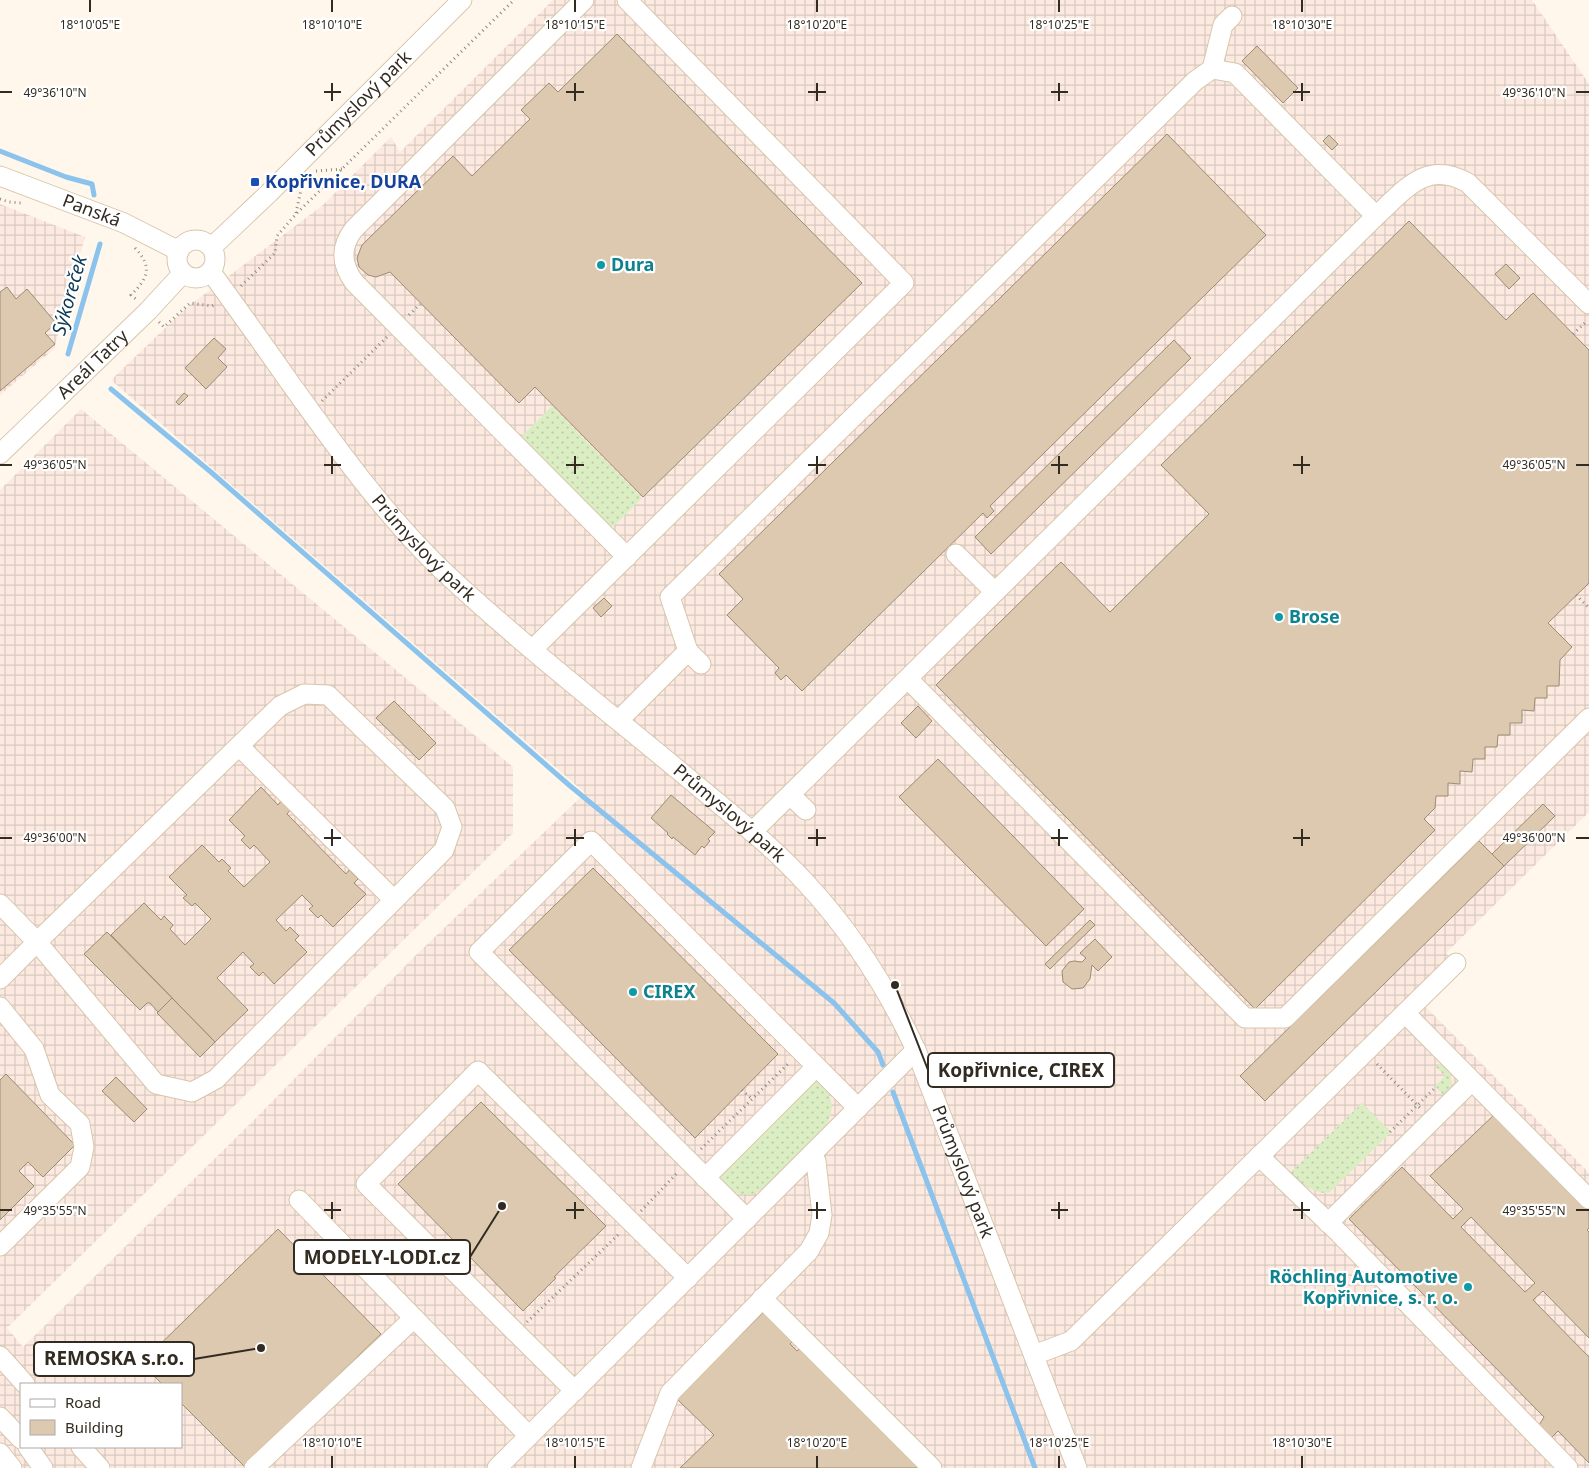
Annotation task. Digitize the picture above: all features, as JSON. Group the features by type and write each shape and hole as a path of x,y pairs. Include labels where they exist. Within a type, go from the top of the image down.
{"street":[{"name":"Průmyslový park","path":"212,248 462,0"},
{"path":"584,0 354,229 347,239 343,254 344,265 354,282 626,557"},
{"path":"533,649 904,283 627,0"},
{"path":"1212,69 1223,25 1232,16"},
{"path":"619,720 695,657 670,597 1195,80 1212,69 1235,73 1376,216"},
{"path":"752,832 1376,216 1409,186 1425,176 1441,173 1456,176 1468,182 1589,304"},
{"name":"Panská","path":"0,176 124,223 179,251"},
{"path":"194,240 207,243 212,248 216,260 211,272 206,276 194,278 183,273 178,262 179,251 183,246 194,240"},
{"name":"Průmyslový park","path":"211,272 234,292 348,464 399,526 441,569 533,649 752,832 804,880 826,906 884,989 901,1017 916,1050 1077,1468"},
{"name":"Areál Tatry","path":"0,454 148,311 183,273"},
{"path":"956,554 996,592"},
{"path":"908,678 1245,1018 1285,1018 1589,718"},
{"path":"0,904 37,942 156,1084 192,1092 216,1079 444,850 452,827 445,808 328,695 304,694 280,706 37,942 0,979"},
{"path":"239,746 394,900"},
{"path":"790,795 806,810"},
{"path":"746,1219 479,952 528,903 591,841 858,1108"},
{"path":"1034,1355 1071,1341 1456,963"},
{"path":"0,1007 34,1049 50,1095 80,1124 84,1147 80,1166 0,1246"},
{"path":"1405,1013 1589,1199"},
{"path":"497,1468 916,1050"},
{"path":"705,1178 816,1067"},
{"path":"574,1391 366,1184 478,1071 688,1278"},
{"path":"1328,1223 1472,1081"},
{"path":"641,1468 670,1393 809,1251 819,1233 822,1214 821,1196 816,1161 811,1155"},
{"path":"1259,1156 1328,1223 1568,1468"},
{"path":"299,1200 529,1436"},
{"path":"762,1298 932,1468"},
{"path":"254,1468 414,1318"},
{"path":"0,1356 24,1383"},
{"path":"0,1416 20,1438"},
{"path":"29,1448 43,1468"},
{"path":"82,1448 100,1468"}],"path":[{"path":"132,246 142,256 147,265 146,274 140,286 131,295 164,327 190,303 212,306 234,292 275,253 277,236 296,214 514,0"},
{"path":"312,172 342,169"},
{"path":"296,214 302,181"},
{"path":"318,405 420,304"},
{"path":"1573,334 1589,319"},
{"path":"1576,595 1589,608"},
{"path":"696,1153 794,1059"},
{"path":"1373,1060 1432,1121"},
{"path":"1390,1132 1436,1087"},
{"path":"742,1090 752,1099"},
{"path":"637,1215 682,1168"},
{"path":"516,1332 626,1227"}],"shaded area":[{"path":"553,0 1532,0 1589,84 1589,812 1446,953 1462,969 1425,1006 1589,1173 1589,1468 0,1468 0,490 81,409 513,767 513,833 7,1328 23,1347 253,1121 415,956 585,793 111,380 185,309 323,205 391,137 400,152"},
{"path":"0,204 85,237 54,349 0,395"}],"green space":[{"path":"552,406 642,498 614,526 607,527 519,439"},
{"path":"1439,1064 1443,1064 1452,1080 1445,1097 1435,1086 1445,1076 1436,1067"},
{"path":"815,1079 821,1083 828,1093 831,1113 827,1123 814,1141 774,1180 755,1193 738,1193 727,1188 720,1180 718,1174"},
{"path":"1362,1103 1391,1132 1330,1192 1314,1190 1289,1174"}],"building":[{"name":"Dura","path":"617,34 862,283 643,497 535,387 519,403 390,272 376,277 368,275 359,267 357,258 362,245 453,156 472,176 530,119 521,110 549,83 558,92"},
{"path":"1257,46 1298,88 1283,103 1242,61"},
{"path":"1167,134 1266,235 990,506 994,511 987,518 983,513 802,691 786,675 781,680 775,673 779,668 727,615 743,599 719,574"},
{"path":"1329,135 1338,144 1332,150 1323,141"},
{"name":"Brose","path":"1409,221 1506,320 1533,293 1589,350 1589,583 1548,623 1572,647 1560,660 1559,686 1547,686 1547,698 1535,698 1534,711 1522,710 1522,723 1510,723 1510,735 1498,735 1497,747 1485,747 1485,759 1473,759 1472,772 1460,771 1460,784 1448,783 1448,796 1436,796 1435,808 1424,819 1435,830 1255,1009 936,685 1061,562 1110,612 1209,514 1161,465"},
{"path":"1506,264 1520,278 1509,289 1495,274"},
{"path":"7,287 16,299 27,289 56,323 45,333 55,344 0,391 0,292"},
{"path":"214,338 226,349 218,358 227,367 206,389 185,368"},
{"path":"1174,340 1191,358 991,554 975,537"},
{"path":"184,393 188,396 179,405 176,402"},
{"path":"604,598 612,606 601,617 593,608"},
{"path":"394,701 436,743 419,760 376,718"},
{"path":"918,706 932,721 916,738 901,723"},
{"path":"938,759 1084,909 1046,946 899,797"},
{"path":"261,787 278,805 281,801 290,810 287,814 346,874 349,870 358,879 354,883 366,894 333,927 321,915 318,918 309,909 313,906 302,895 276,920 286,931 290,927 299,936 295,940 307,952 274,984 263,972 259,976 250,967 254,964 243,952 217,978 248,1010 215,1042 111,935 144,903 161,920 164,916 173,925 170,929 185,945 211,919 195,903 192,906 183,898 187,895 169,877 202,845 219,862 222,859 231,868 228,871 244,887 270,862 254,845 250,849 241,840 245,836 229,820"},
{"path":"671,795 715,832 708,839 710,841 704,848 702,846 695,855 673,837 672,839 651,818"},
{"path":"1543,804 1555,816 1504,866 1492,854"},
{"path":"1479,841 1504,866 1265,1101 1240,1076"},
{"name":"CIREX","path":"593,868 778,1054 695,1138 509,950"},
{"path":"1090,920 1095,925 1050,969 1045,964"},
{"path":"107,932 172,998 158,1012 150,1003 147,1003 140,1010 84,954"},
{"path":"1095,939 1112,957 1098,971 1092,965 1090,979 1083,988 1072,989 1063,982 1062,971 1069,962 1082,962 1086,958 1080,953"},
{"path":"172,998 215,1042 200,1057 157,1013"},
{"path":"6,1074 75,1145 43,1177 28,1162 19,1171 34,1186 0,1220 0,1080"},
{"path":"116,1077 147,1109 134,1122 102,1091"},
{"path":"481,1102 606,1226 554,1277 556,1278 523,1311 398,1184"},
{"name":"Röchling Automotive Kopřivnice, s. r. o.","path":"1496,1113 1589,1207 1589,1228 1587,1230 1589,1232 1589,1338 1543,1291 1533,1300 1589,1357 1589,1463 1558,1431 1550,1439 1538,1427 1544,1417 1349,1219 1402,1167 1453,1219 1463,1209 1430,1176","holes":["1471,1217 1535,1283 1525,1292 1461,1227"]},
{"path":"278,1229 381,1334 244,1466 182,1404 182,1383 161,1383 141,1363"},
{"path":"766,1310 795,1339 790,1344 797,1351 802,1346 924,1468 680,1468 714,1435 677,1399"}],"waterway":[{"name":"Sýkoreček","path":"0,151 66,177 92,184 94,195"},
{"name":"Sýkoreček","path":"68,354 100,244"},
{"path":"111,389 212,473 569,785 834,1003 878,1052 883,1065"},
{"path":"893,1092 1035,1468"}],"place":[{"name":"Kopřivnice, DURA","path":"255,182"},
{"name":"Dura","path":"601,265"},
{"name":"Brose","path":"1279,617"},
{"name":"Kopřivnice, CIREX","path":"895,985"},
{"name":"CIREX","path":"633,992"},
{"name":"MODELY-LODI.cz","path":"502,1206"},
{"name":"Röchling Automotive Kopřivnice, s. r. o.","path":"1468,1287"},
{"name":"REMOSKA s.r.o.","path":"261,1348"}]}
